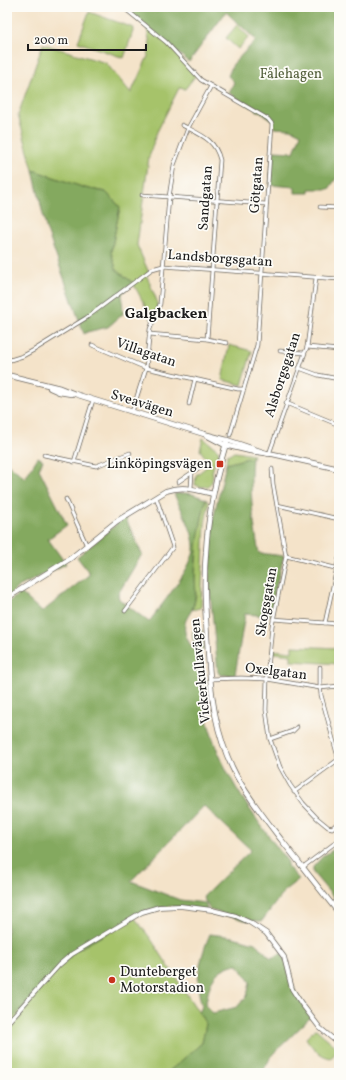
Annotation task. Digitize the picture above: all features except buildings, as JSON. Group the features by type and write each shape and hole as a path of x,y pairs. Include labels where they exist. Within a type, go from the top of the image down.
{"main road":[{"name":"Sveavägen","path":"7,375 60,388 93,400 204,434 256,453 269,454 339,469"},
{"name":"Vickerkullavägen","path":"226,442 213,494 207,534 205,571 205,606 210,680 217,727 236,775 252,802 339,913"},
{"path":"7,598 72,558 117,521 156,497 174,488 191,488 213,494"}],"street":[{"name":"Götgatan","path":"122,7 166,42 200,80 268,118 272,124 258,345 230,435"},
{"path":"132,412 146,368 149,334 160,304 169,197 174,165 188,128 211,86"},
{"name":"Sandgatan","path":"182,125 211,141 220,160 207,339"},
{"path":"142,195 266,204"},
{"path":"320,207 339,208"},
{"name":"Landsborgsgatan","path":"7,361 34,350 86,318 152,269 163,266 339,279"},
{"name":"Alsborgsgatan","path":"269,454 307,347 316,278"},
{"path":"149,334 207,339 227,343"},
{"name":"Villagatan","path":"92,345 146,368 238,389 244,389"},
{"path":"307,347 339,350"},
{"path":"280,351 304,353"},
{"path":"299,368 318,375 339,379"},
{"path":"189,404 195,379"},
{"path":"74,462 93,400"},
{"path":"286,404 339,425"},
{"path":"44,455 96,466 130,453"},
{"path":"178,482 206,463"},
{"name":"Skogsgatan","path":"272,469 286,556 273,619 267,679 266,710 270,739 280,767 294,792 317,818 330,828 339,822"},
{"path":"191,488 192,473"},
{"path":"125,612 173,547 156,497"},
{"path":"66,498 87,546"},
{"path":"277,506 339,519"},
{"path":"286,556 338,569"},
{"path":"325,623 338,569 339,558"},
{"path":"273,619 339,624"},
{"path":"294,792 339,760 320,688 320,666"},
{"name":"Oxelgatan","path":"210,680 241,678 267,679 320,688 339,686"},
{"path":"270,739 293,731 297,727"},
{"path":"303,867 339,840"},
{"path":"7,1023 59,965 72,954 142,912 159,907 180,906 212,910 236,916 261,929 271,939 282,954 287,966 292,989 300,1003 320,1028 339,1044"}],"green space":[{"name":"Fålehagen","path":"123,7 339,7 339,174 329,189 309,189 309,193 295,193 295,187 270,185 273,151 294,152 301,134 291,129 274,128 273,121 229,93 234,82 228,76 233,64 256,40 226,12 189,62"},
{"path":"89,12 134,28 124,58 78,42"},
{"path":"237,25 249,37 238,49 226,38"},
{"path":"147,28 166,42 196,75 185,89 179,88 156,134 149,157 137,245 149,273 146,274 157,301 157,308 151,320 150,315 133,283 116,269 111,252 120,207 106,192 85,188 33,170 18,115 43,44 106,63 131,93 148,56 150,45"},
{"path":"33,170 85,188 106,192 120,207 111,252 116,269 133,283 122,294 123,314 108,327 84,334 46,228"},
{"path":"229,345 252,351 242,385 222,380"},
{"path":"203,438 218,450 219,453 212,473 212,482 208,486 202,487 195,485 196,475 209,465 208,461 200,450"},
{"path":"235,452 253,455 252,457 226,464 227,455"},
{"path":"38,457 43,460 39,469 67,525 48,539 66,564 18,587 7,598 7,463 25,478"},
{"path":"252,457 252,505 259,553 284,556 271,614 269,616 245,614 235,675 220,675 218,672 209,581 212,524 226,464"},
{"path":"185,493 206,499 197,548 195,568 195,600 186,621 185,634 198,660 208,723 214,743 231,779 264,830 288,862 287,866 299,879 285,890 262,921 244,920 210,910 203,897 251,850 204,806 131,881 180,900 205,903 207,910 169,906 144,912 75,951 12,1019 7,1013 7,603 21,593 42,612 90,574 77,557 125,517 142,554 118,594 119,599 149,622 184,574 193,554 193,539 186,519 174,494"},
{"path":"206,499 209,503 205,523 201,608 191,610 194,605 196,595 195,578 198,538"},
{"path":"202,630 203,650 193,639 193,631"},
{"path":"292,646 339,648 339,664 291,661 291,655 273,653 273,650 292,652"},
{"path":"339,846 339,904 313,873 313,867 323,856"},
{"name":"Dunteberget Motorstadion","path":"134,917 151,939 206,1024 202,1043 167,1073 7,1073 7,1014 12,1018 75,951"},
{"path":"210,934 233,937 255,943 271,958 282,953 295,990 301,1002 312,1016 272,1055 262,1073 167,1073 202,1043 206,1024 199,1013 202,1006 198,988 198,979 203,952","holes":["232,965 238,965 250,982 247,996 237,1007 213,1013 205,1005 212,980 224,968"]},
{"path":"315,1029 339,1049 331,1058 324,1056 317,1051 306,1038"}],"place":[{"name":"Linköpingsvägen","path":"220,464"},
{"name":"Dunteberget Motorstadion","path":"112,980"}],"district":[{"name":"Galgbacken","path":"166,314"}]}
